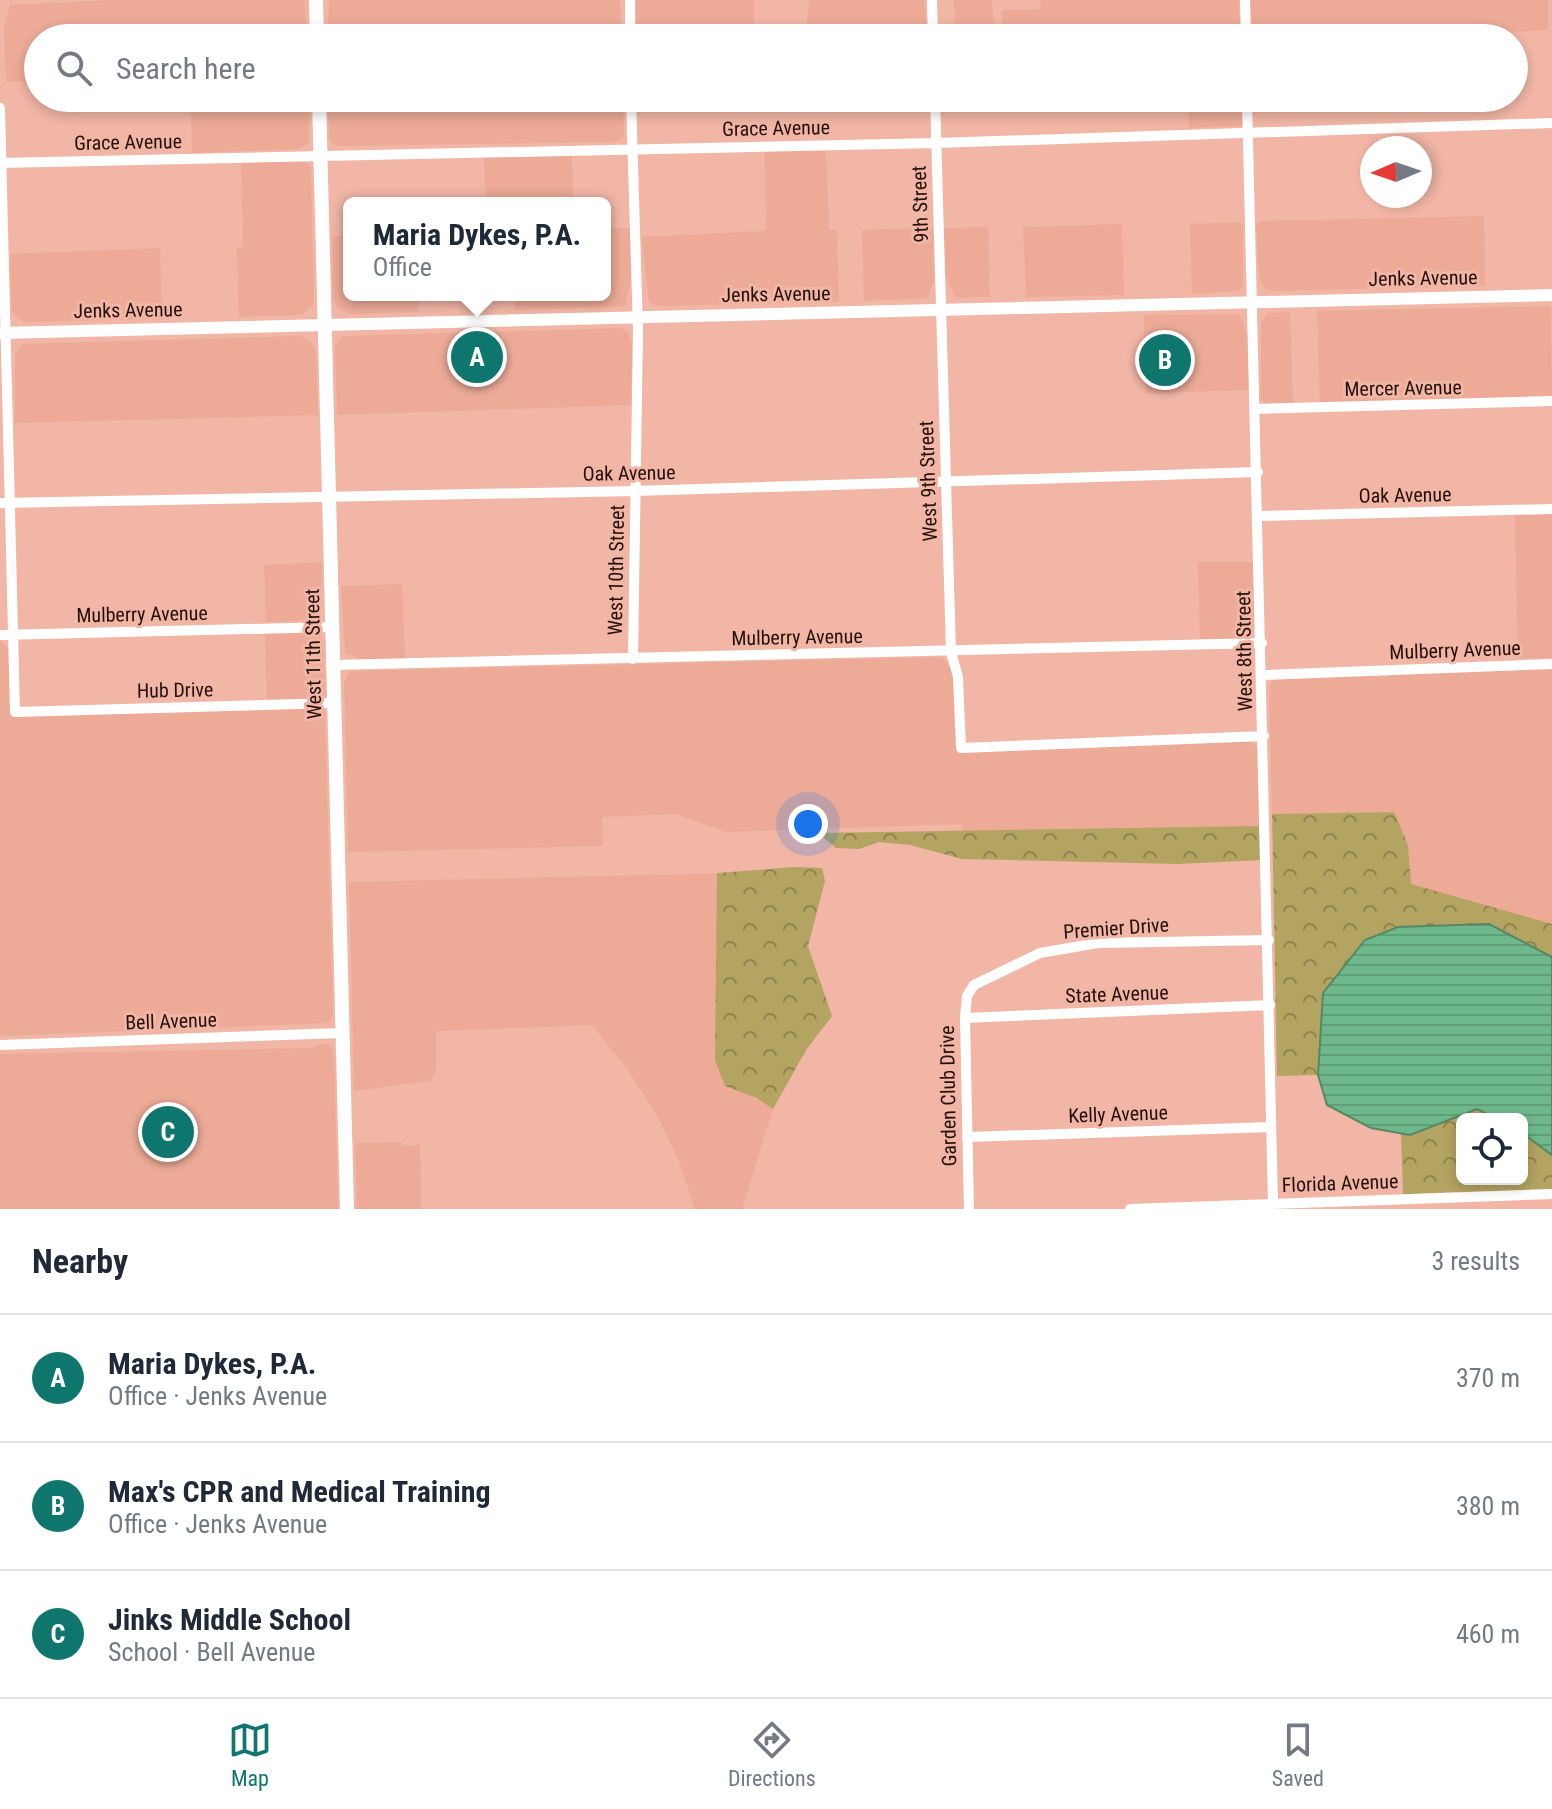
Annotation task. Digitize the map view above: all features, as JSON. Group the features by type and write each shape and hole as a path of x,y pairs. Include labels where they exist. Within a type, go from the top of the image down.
{"main road":[{"path":"316,0 317,24"},
{"name":"West 11th Street","path":"319,112 347,1209"}],"street":[{"path":"630,0 630,24"},
{"path":"932,0 933,24"},
{"path":"1245,0 1246,24"},
{"path":"0,108 5,503 14,635"},
{"name":"West 10th Street","path":"631,112 638,318 633,659"},
{"name":"9th Street","path":"935,112 941,310"},
{"name":"West 8th Street","path":"1247,112 1273,1203"},
{"name":"Grace Avenue","path":"1,163 936,143 1552,123"},
{"name":"Jenks Avenue","path":"3,333 1552,295"},
{"name":"West 9th Street","path":"941,310 951,652"},
{"name":"Mercer Avenue","path":"1255,409 1552,401"},
{"name":"Oak Avenue","path":"5,503 635,491 1258,472"},
{"name":"Oak Avenue","path":"1259,516 1552,509"},
{"name":"Mulberry Avenue","path":"0,635 333,627"},
{"name":"Hub Drive","path":"14,635 15,712 335,703"},
{"name":"Mulberry Avenue","path":"333,665 1262,643"},
{"path":"951,652 958,677 961,748 1264,736"},
{"name":"Mulberry Avenue","path":"1263,675 1552,664"},
{"name":"Premier Drive","path":"974,985 1040,953 1082,945 1269,940"},
{"name":"Garden Club Drive","path":"969,1209 965,1018 967,996 974,985"},
{"name":"State Avenue","path":"965,1018 1270,1005"},
{"name":"Bell Avenue","path":"0,1045 343,1033"},
{"name":"Kelly Avenue","path":"967,1137 1271,1127"},
{"name":"Florida Avenue","path":"1130,1209 1552,1194"}],"shaded area":[{"path":"110,0 304,0 307,24 24,24 24,81 6,82 4,27 10,5"},
{"path":"329,0 620,0 621,24 328,24"},
{"path":"636,0 754,0 754,24 637,24"},
{"path":"809,0 924,0 927,24 807,24"},
{"path":"954,0 992,0 994,24 955,24"},
{"path":"1041,0 1239,0 1240,24 1002,24 1002,10 1040,9"},
{"path":"1251,0 1548,0 1548,30 1528,31 1528,24 1252,24"},
{"path":"191,112 309,112 309,143 298,149 192,153"},
{"path":"328,112 623,112 624,136 615,142 337,146 329,140"},
{"path":"1188,112 1242,112 1242,126 1189,128"},
{"path":"826,150 829,230 837,230 839,302 656,306 649,302 642,237 766,231 765,152"},
{"path":"572,155 573,197 486,197 484,157"},
{"path":"296,160 308,164 311,170 314,304 302,315 239,317 237,248 243,247 241,161"},
{"path":"1484,216 1485,286 1273,291 1265,289 1259,279 1256,225 1261,221"},
{"path":"1236,222 1243,225 1243,286 1237,291 1192,294 1190,224"},
{"path":"1122,224 1124,295 1026,297 1023,227"},
{"path":"988,227 990,297 955,298 946,276 943,228"},
{"path":"630,228 631,281 625,306 514,310 514,301 611,301 611,229"},
{"path":"933,228 934,282 927,298 864,301 862,230"},
{"path":"332,236 343,236 343,301 418,301 419,312 351,314 338,309 333,299"},
{"path":"160,248 162,319 24,322 12,312 10,254"},
{"path":"1551,306 1552,398 1320,405 1317,311"},
{"path":"1290,312 1293,406 1266,405 1261,399 1261,323 1268,313"},
{"path":"1239,314 1248,335 1250,390 1146,393 1144,315"},
{"path":"620,328 628,332 632,345 631,405 337,415 335,346 342,336"},
{"path":"299,336 310,340 316,349 318,415 15,423 15,354 22,344"},
{"path":"1552,514 1552,658 1518,658 1515,515"},
{"path":"322,562 320,616 311,620 266,622 264,565"},
{"path":"1198,562 1254,562 1255,625 1249,633 1235,639 1200,639"},
{"path":"402,584 405,659 359,659 345,653 341,586"},
{"path":"265,632 318,634 323,638 325,695 320,699 267,702"},
{"path":"0,640 8,648 11,717 325,708 333,1015 329,1023 0,1036"},
{"path":"941,657 954,672 960,749 1251,742 1258,747 1260,826 963,837 962,824 726,832 676,814 602,817 603,846 348,852 344,681 350,671"},
{"path":"1552,669 1552,924 1410,884 1408,845 1394,812 1272,814 1269,687 1274,677"},
{"path":"775,872 779,1018 832,1016 806,1050 773,1109 742,1209 695,1209 678,1159 657,1115 630,1073 592,1025 436,1031 436,1071 430,1081 354,1091 349,882"},
{"path":"1489,924 1552,957 1552,1155 1528,1137 1528,1113 1485,1113 1477,1109 1456,1113 1456,1117 1410,1135 1371,1128 1327,1105 1318,1075 1323,993 1365,940 1398,927"},
{"path":"330,1045 334,1051 338,1209 0,1209 0,1054 311,1048"},
{"path":"402,1142 402,1146 420,1145 421,1209 357,1209 355,1143"}],"green space":[{"path":"1394,812 1408,845 1411,884 1552,924 1552,957 1527,946 1323,993 1318,1075 1277,1076 1272,814"},
{"path":"1260,826 1262,860 1179,864 962,859 910,845 879,842 859,849 836,848 818,833"},
{"path":"822,868 825,881 808,946 832,1016 806,1050 773,1109 757,1098 725,1086 715,1060 717,873"},
{"path":"1456,1117 1456,1185 1528,1185 1528,1137 1552,1155 1552,1189 1403,1194 1401,1133 1410,1135"}],"place":[{"name":"Maria Dykes, P.A.","path":"477,357"},
{"name":"Max's CPR and Medical Training","path":"1165,360"},
{"name":"Jinks Middle School","path":"168,1132"}]}
